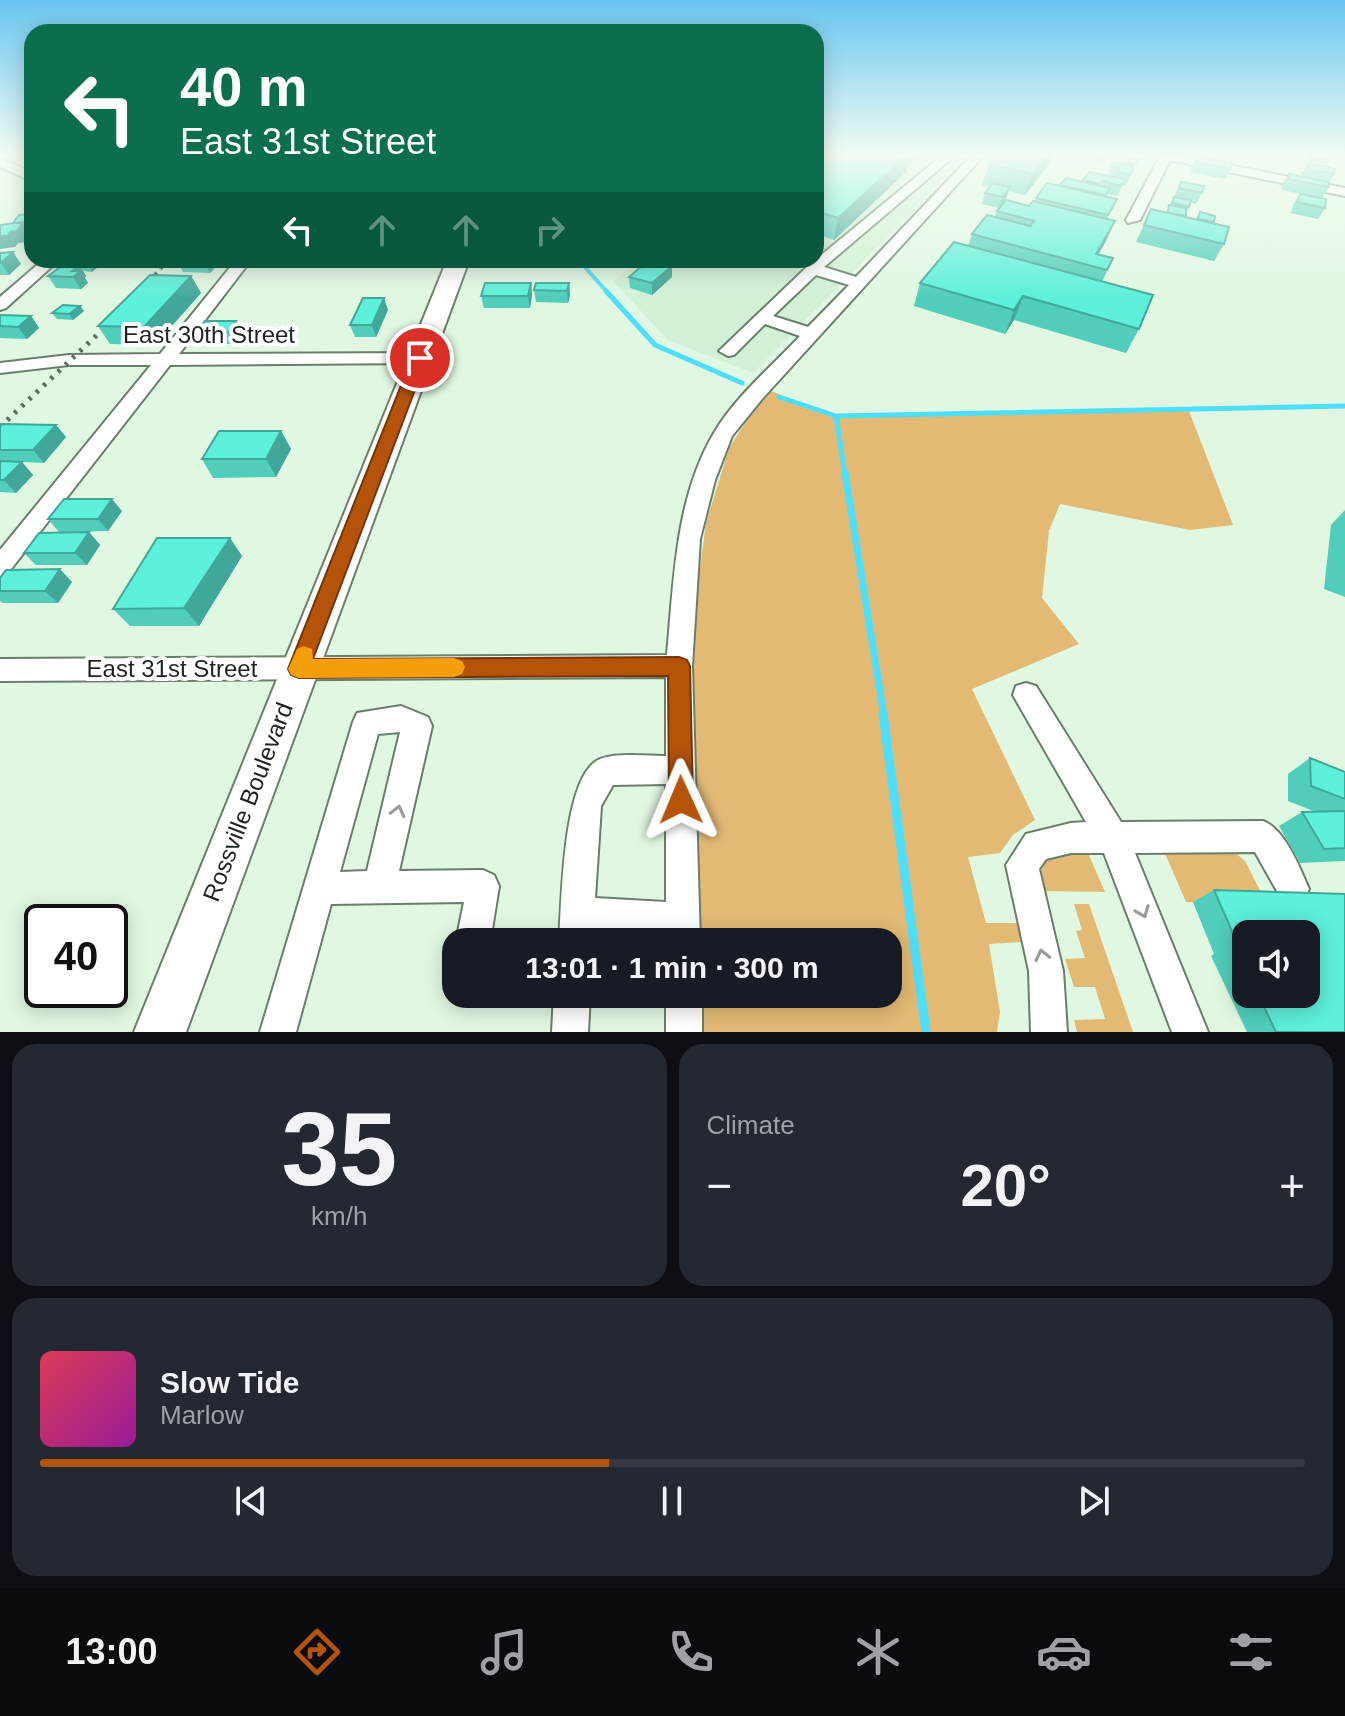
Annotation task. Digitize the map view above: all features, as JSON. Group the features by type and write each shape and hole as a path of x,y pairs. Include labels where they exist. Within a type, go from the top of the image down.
{"highway":[{"name":"Rossville Boulevard","path":"160,1032 455,268"}],"street":[{"path":"824,260 894,202"},
{"path":"683,928 679,666 689,539 704,480 723,434 755,395 935,202"},
{"path":"1133,220 1141,202"},
{"path":"0,305 43,268"},
{"path":"0,567 238,268"},
{"path":"728,351 813,269 859,283"},
{"path":"762,318 812,334"},
{"name":"East 30th Street","path":"0,368 69,360 420,358"},
{"name":"East 31st Street","path":"0,670 679,666"},
{"path":"1026,695 1114,840 1190,1032"},
{"path":"278,1032 367,722 401,719 418,726 379,887"},
{"path":"577,928 586,803 605,771 681,770"},
{"path":"1049,1032 1046,971 1022,865 1037,845 1071,838 1114,840 1263,836 1293,889"},
{"path":"319,888 483,886 476,928"},
{"path":"570,1032 571,1008"},
{"path":"684,1008 684,1032"}],"shaded area":[{"path":"824,202 922,202 753,373 668,340 613,281 631,268 824,268"},
{"path":"771,391 837,417 1189,411 1233,525 1190,530 1060,504 1049,531 1042,598 1079,644 972,689 1035,820 1013,835 1000,853 968,857 986,923 1019,923 1022,942 989,944 1000,1012 997,1032 701,1032 700,1008 902,1008 902,928 699,928 691,636 706,523 729,448 755,407"},
{"path":"1160,842 1232,850 1245,861 1267,904 1186,902"},
{"path":"1085,846 1105,892 1044,891 1039,877 1048,854"},
{"path":"1074,904 1089,904 1133,1032 1077,1032 1074,1020 1105,1019 1095,987 1074,987 1065,959 1085,958 1076,931 1082,930"}],"building":[{"path":"824,202 855,202 838,218 824,214"},
{"path":"1004,202 1029,206 1038,202 1115,221 1096,254 1113,258 1107,270 972,234 987,215 1030,226 1034,221 997,211"},
{"path":"1054,202 1115,202 1108,215"},
{"path":"1172,202 1190,202 1189,207"},
{"path":"1298,202 1326,202 1325,208"},
{"path":"1169,205 1186,208 1186,216 1168,213"},
{"path":"1151,209 1229,227 1224,244 1144,225"},
{"path":"1200,212 1215,216 1214,222 1198,219"},
{"path":"19,215 24,215 24,222 13,223"},
{"path":"23,222 17,231 0,236 0,225"},
{"path":"954,242 1153,295 1139,329 1023,296 1014,310 920,283"},
{"path":"13,252 1,263 0,263 0,253"},
{"path":"59,268 81,271 73,277 48,276"},
{"path":"640,268 670,268 652,283 629,277"},
{"path":"150,275 191,276 144,327 98,326"},
{"path":"485,283 531,283 528,296 481,296"},
{"path":"536,283 569,283 567,291 534,290"},
{"path":"363,298 384,298 372,325 350,325"},
{"path":"63,305 80,306 69,314 52,313"},
{"path":"0,315 31,316 18,327 0,326"},
{"path":"205,321 236,321 228,332 196,332"},
{"path":"2,424 56,425 33,450 0,450"},
{"path":"219,431 281,431 266,459 202,459"},
{"path":"0,461 22,462 4,480 0,480"},
{"path":"64,499 112,499 98,519 48,519"},
{"path":"89,532 75,553 24,553 39,533"},
{"path":"157,538 230,538 184,608 113,609"},
{"path":"60,569 45,591 0,591 0,578 6,570"},
{"path":"1310,758 1345,772 1345,799 1311,786"},
{"path":"1345,811 1345,848 1324,849 1302,812"},
{"path":"1214,890 1345,894 1345,1032 1276,1032 1265,1008 1320,1008 1320,920 1232,920 1232,931"}],"waterway":[{"path":"586,268 608,293"},
{"path":"606,291 655,345 742,383"},
{"path":"779,397 836,416"},
{"path":"836,416 1345,406"},
{"path":"836,416 845,475"},
{"path":"845,473 884,716"},
{"path":"883,714 926,1032"}],"railway":[{"path":"139,293 161,268"},
{"path":"0,427 117,316"}],"slow traffic":[{"path":"304,656 299,669 454,667"}],"route":[{"path":"420,358 299,669 679,666 681,800"}]}
